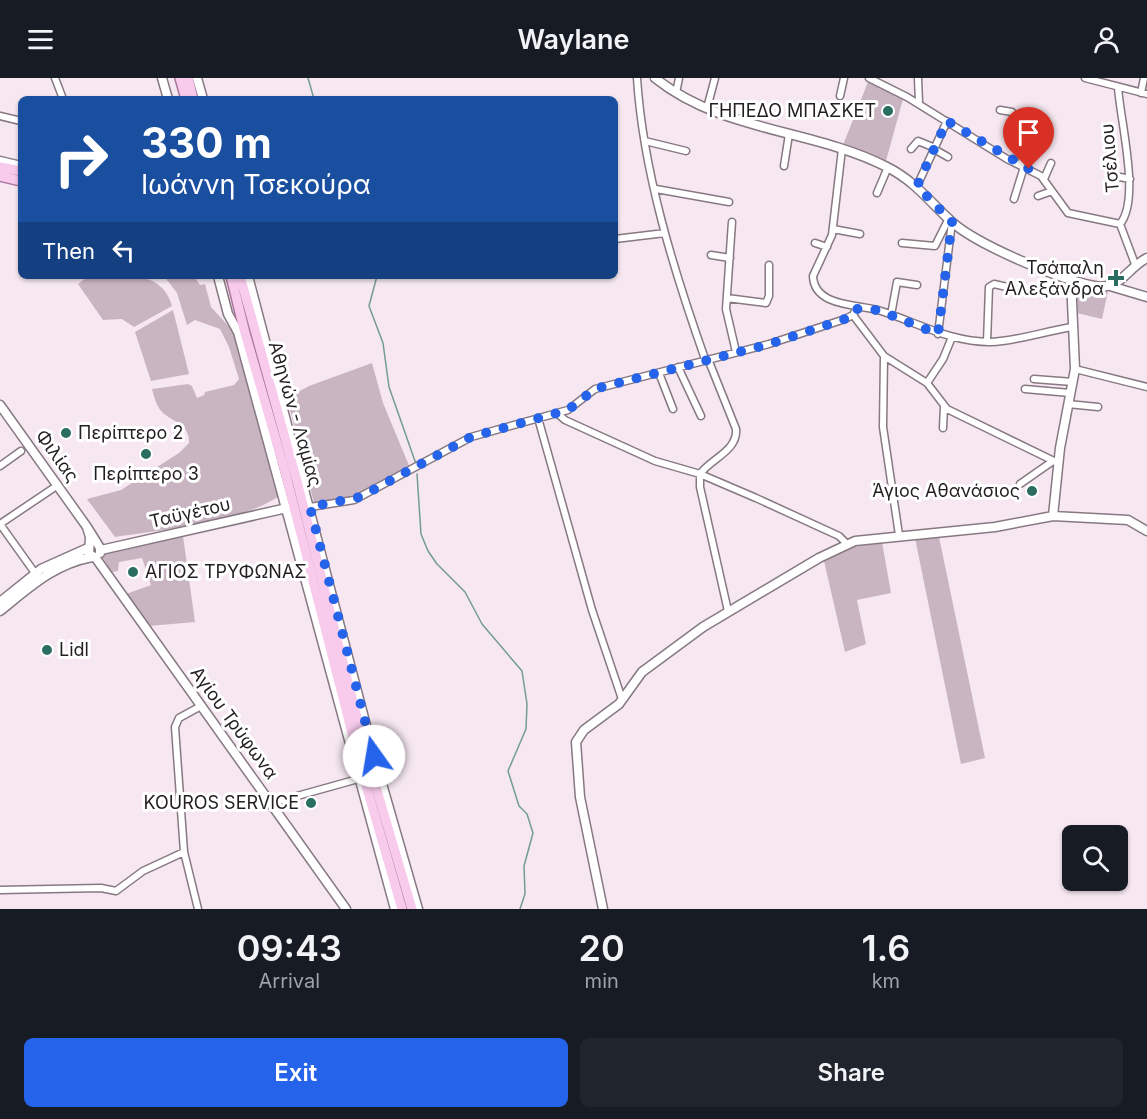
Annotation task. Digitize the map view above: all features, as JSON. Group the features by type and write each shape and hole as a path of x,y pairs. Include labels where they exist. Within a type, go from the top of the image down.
{"main road":[{"path":"178,78 187,96"},
{"path":"188,78 188,96"},
{"path":"0,167 18,170"},
{"path":"0,176 18,180"},
{"name":"Αθηνών - Λαμίας","path":"232,279 284,468 359,760 402,909"},
{"name":"Αθηνών - Λαμίας","path":"241,279 297,481 366,753 412,909"}],"street":[{"path":"55,78 62,96"},
{"path":"162,78 166,96"},
{"path":"196,78 202,96"},
{"path":"637,78 645,141 665,233 706,359 737,435 730,446 700,474 700,487 728,611"},
{"path":"655,78 675,93 707,108 842,149 888,167 917,186 950,220 977,239 1071,279 1092,286 1110,286 1147,297"},
{"path":"675,93 679,78"},
{"path":"707,108 715,78"},
{"path":"840,96 844,78"},
{"path":"869,78 918,103 1044,179 1068,213 1120,224 1135,264"},
{"path":"918,78 918,103"},
{"path":"1085,78 1144,93 1144,78"},
{"name":"Τσέλιου","path":"1118,87 1130,179 1130,192 1120,224"},
{"path":"1000,110 1012,112 1024,147 1014,199"},
{"path":"0,117 18,120"},
{"path":"917,186 947,121"},
{"path":"784,166 789,134"},
{"path":"645,141 686,151"},
{"path":"911,149 918,141 948,157"},
{"path":"842,149 833,229 815,270 814,283 830,298 855,312 884,356 927,383 944,406 961,418 1056,462"},
{"path":"0,161 18,165"},
{"path":"1044,179 1051,163"},
{"path":"877,193 888,167"},
{"path":"1115,176 1130,179"},
{"path":"656,189 729,202"},
{"path":"1038,196 1052,191"},
{"path":"902,243 935,246 950,220"},
{"path":"938,334 950,220"},
{"path":"732,222 726,315 736,352"},
{"path":"833,229 860,234"},
{"path":"618,239 665,233"},
{"path":"815,243 827,247"},
{"path":"711,255 730,258"},
{"path":"1110,286 1123,278 1135,264 1147,258"},
{"path":"727,298 766,303 769,296 770,264"},
{"path":"219,279 228,314 238,332 287,508 394,909"},
{"path":"249,279 374,756 418,909"},
{"path":"1053,516 1056,462 1075,369 1071,279"},
{"path":"891,315 897,282 917,285"},
{"path":"987,342 989,287 994,284 1007,287"},
{"path":"310,507 354,500 471,437 557,413 575,406 595,389 819,328 855,312 878,310 938,334 987,342 1072,327"},
{"path":"927,383 943,359 952,337"},
{"path":"884,356 883,427 899,535"},
{"path":"678,367 701,416"},
{"path":"1075,369 1147,387"},
{"path":"659,373 673,409"},
{"path":"1034,379 1073,382"},
{"path":"1025,388 1070,393"},
{"path":"1068,404 1098,407"},
{"name":"Φιλίας","path":"0,405 87,527 94,550"},
{"path":"943,428 944,406"},
{"path":"557,413 565,420 640,455 700,474 839,536 847,544"},
{"path":"538,418 596,621 622,699"},
{"path":"0,466 21,451"},
{"path":"1020,484 1056,462"},
{"path":"35,573 0,524 58,485"},
{"name":"Ταϋγέτου","path":"0,602 35,573 56,560 287,508"},
{"path":"603,909 580,796 576,742 584,730 612,710 642,672 728,611 847,544 899,535 995,527 1053,516 1128,520 1147,531"},
{"name":"Ταϋγέτου","path":"0,611 49,572 94,550"},
{"name":"Αγίου Τρύφωνα","path":"94,550 201,706 346,909"},
{"path":"198,909 184,852 175,726 179,718 201,706"},
{"path":"272,804 358,779"},
{"path":"0,890 101,888 116,891 143,871 184,852"}],"shaded area":[{"path":"868,82 903,99 886,161 843,145"},
{"path":"85,279 145,279 159,285 167,294 172,306 134,327 122,319 103,320 78,284"},
{"path":"166,279 196,279 200,285 205,284 211,307 234,332 280,490 278,497 261,506 221,519 115,537 87,499 121,490 179,453 189,443 184,427 160,410 152,389 188,384 192,386 197,398 205,392 234,385 239,379 229,347 220,329 195,320 187,325 177,293"},
{"path":"1077,284 1108,291 1102,319 1077,313"},
{"path":"173,310 189,374 151,381 135,332"},
{"path":"372,363 383,403 410,468 354,498 314,503 287,398 309,386"},
{"path":"183,536 195,622 149,626 126,594 151,585 142,558 119,562 118,571 112,572 102,557 107,552"},
{"path":"939,537 985,758 961,764 915,538"},
{"path":"882,542 891,593 857,600 866,644 845,652 824,561 854,547"}],"waterway":[{"path":"308,78 313,96"},
{"path":"376,279 369,306 383,343 389,387 416,464"},
{"path":"417,474 421,534 428,551 437,564 465,592 482,624 522,671 527,704 526,729 508,771 519,806 527,814 533,833 524,866 525,894 520,909"}],"place":[{"name":"ΓΗΠΕΔΟ ΜΠΑΣΚΕΤ","path":"888,111"},
{"name":"Τσάπαλη Αλεξάνδρα","path":"1116,278"},
{"name":"Περίπτερο 2","path":"66,433"},
{"name":"Περίπτερο 3","path":"146,454"},
{"name":"Άγιος Αθανάσιος","path":"1032,491"},
{"name":"ΑΓΙΟΣ ΤΡΥΦΩΝΑΣ","path":"133,572"},
{"name":"Lidl","path":"47,650"},
{"name":"KOUROS SERVICE","path":"311,803"}],"route":[{"path":"374,756 310,507 354,500 471,437 568,410 595,389 782,340 845,319 853,315 856,309 878,310 938,334 952,222 917,186 947,121 1007,159 1029,169"}]}
